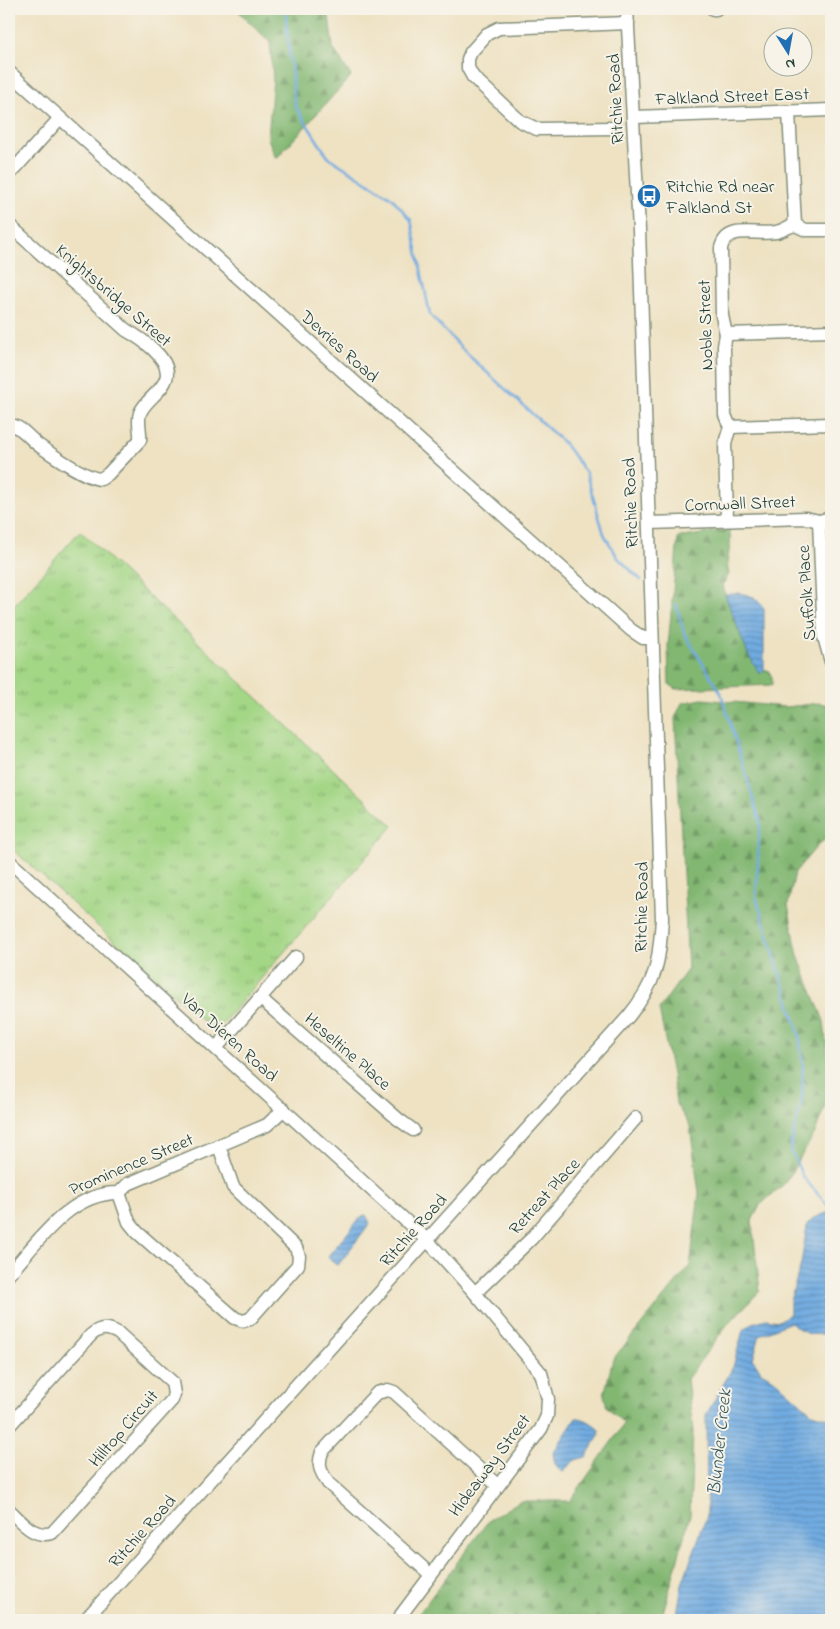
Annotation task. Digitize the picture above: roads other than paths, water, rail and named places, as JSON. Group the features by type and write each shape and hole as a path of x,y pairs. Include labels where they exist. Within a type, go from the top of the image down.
{"street":[{"name":"Ritchie Road","path":"85,1620 628,1017 644,997 656,972 662,920 634,117 627,9"},
{"path":"614,128 532,128 520,121 473,77 468,68 468,59 487,34 499,28 628,23"},
{"name":"Devries Road","path":"9,72 631,630 643,638 652,638"},
{"name":"Falkland Street East","path":"634,117 831,110"},
{"path":"789,112 795,225"},
{"path":"9,175 60,118"},
{"name":"Knightsbridge Street","path":"9,225 126,330 139,338 164,362 167,370 166,379 139,414 140,440 101,479 88,476 40,447 22,430 9,425"},
{"name":"Noble Street","path":"728,520 725,443 730,427 725,415 724,346 726,334 722,316 720,248 722,241 732,234 776,232 795,225 806,230 831,230"},
{"path":"726,334 831,330"},
{"path":"730,427 831,424"},
{"name":"Cornwall Street","path":"648,523 825,519"},
{"name":"Suffolk Place","path":"825,519 824,638 831,662"},
{"name":"Van Dieren Road","path":"9,861 427,1240"},
{"path":"216,1048 296,957"},
{"name":"Heseltine Place","path":"260,998 413,1130"},
{"name":"Prominence Street","path":"9,1274 58,1220 75,1205 104,1193 119,1193 128,1184 267,1125 284,1109"},
{"name":"Retreat Place","path":"475,1293 531,1239 636,1118"},
{"path":"119,1193 130,1222 137,1232 234,1318 243,1321 250,1318 298,1265 299,1256 296,1248 234,1187 219,1146"},
{"name":"Hideaway Street","path":"401,1615 541,1429 547,1416 548,1399 541,1373 475,1293 427,1240"},
{"name":"Hilltop Circuit","path":"9,1426 91,1335 100,1328 108,1328 118,1334 172,1382 174,1388 172,1400 52,1533 44,1535 35,1533 9,1510"},
{"path":"430,1574 328,1483 320,1471 319,1462 322,1452 377,1393 388,1390 394,1392 497,1486"}],"water":[{"path":"740,593 754,597 764,608 764,670 760,674 748,654 725,595"},
{"name":"Blunder Creek","path":"831,1211 831,1332 810,1334 800,1330 791,1322 760,1335 753,1359 761,1372 774,1379 812,1413 831,1419 831,1620 676,1620 682,1584 707,1515 706,1415 733,1367 743,1330 753,1323 766,1319 779,1321 790,1314 790,1301 801,1264 807,1226 812,1219"},
{"path":"366,1215 370,1223 339,1264 336,1265 328,1256 362,1216"},
{"path":"576,1418 594,1425 599,1429 599,1435 586,1457 575,1460 562,1472 555,1464 553,1453"}],"waterway":[{"path":"285,9 295,106 328,157 392,198 411,220 430,315 467,354 565,444 586,473 604,534 618,558 641,580"},
{"path":"676,604 684,633 721,693 760,821 756,897 799,1034 803,1067 802,1101 791,1143 792,1153 803,1177 831,1209"}],"place":[{"name":"Ritchie Rd near Falkland St","path":"649,196"}]}
